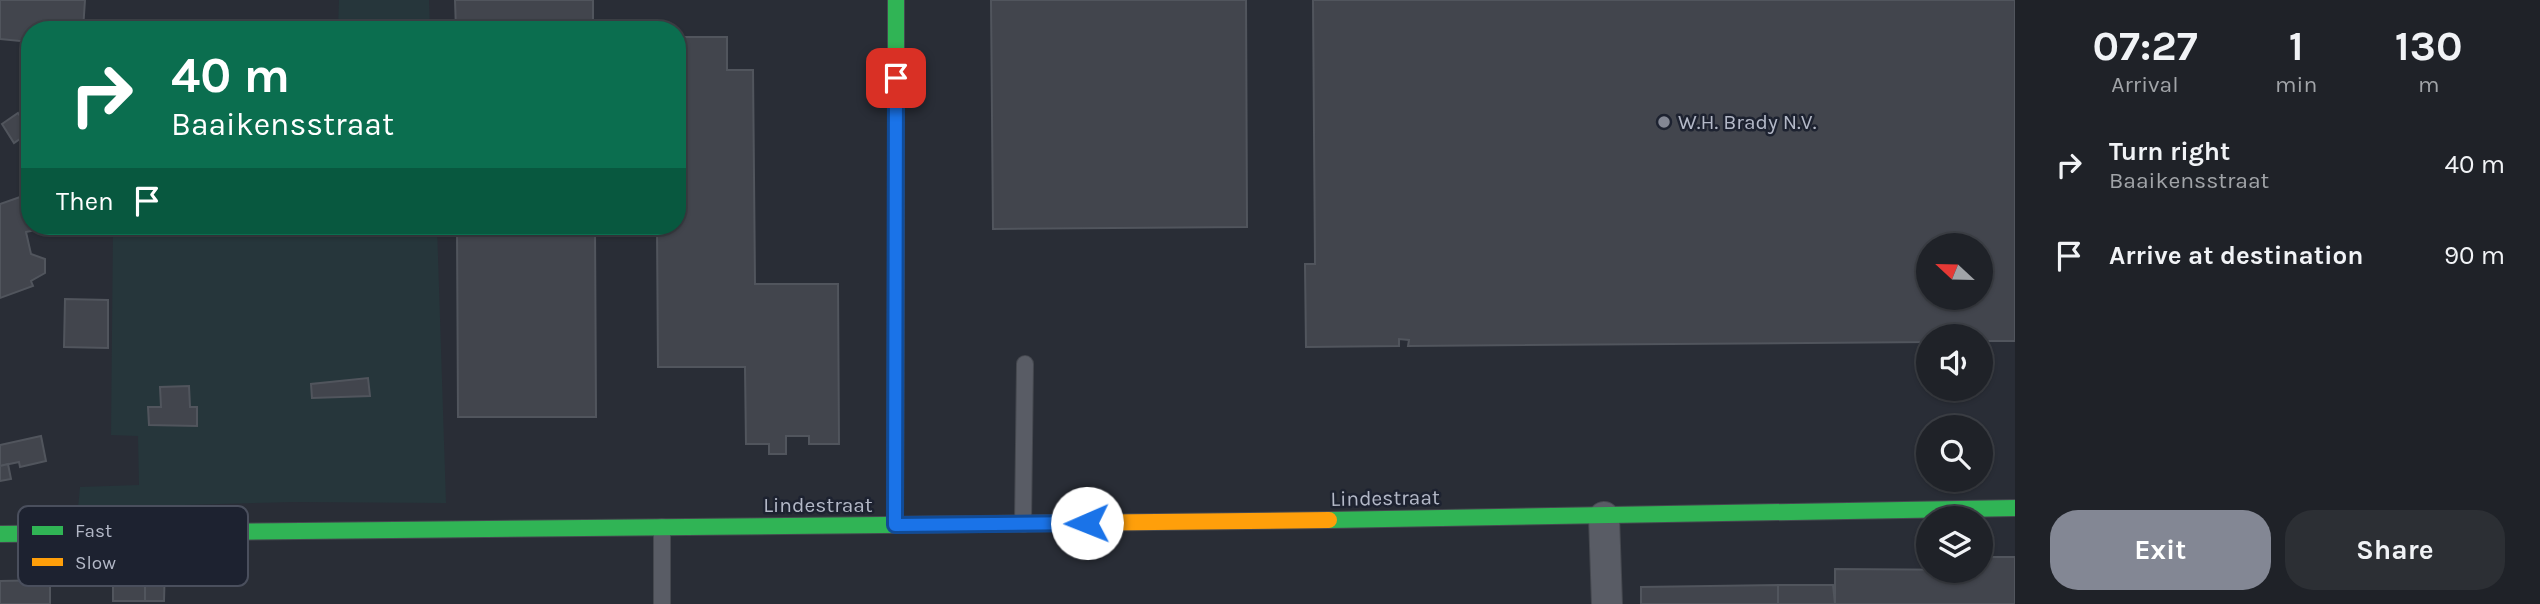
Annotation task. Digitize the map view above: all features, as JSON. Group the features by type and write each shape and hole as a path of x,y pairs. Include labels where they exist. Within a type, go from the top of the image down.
{"street":[{"path":"895,525 896,0"},
{"name":"Lindestraat","path":"248,531 1604,517 2015,508"},
{"path":"1604,517 1607,604"},
{"name":"Lindestraat","path":"0,534 18,534"}],"lane":[{"path":"1023,524 1025,364"},
{"path":"662,527 662,604"}],"shaded area":[{"path":"339,0 429,0 430,21 338,21"},
{"path":"113,235 437,235 446,503 294,502 78,506 80,487 139,485 138,436 111,435"}],"building":[{"path":"0,0 85,0 84,21 21,21 21,41 0,39"},
{"path":"455,0 593,0 593,21 456,21"},
{"path":"991,0 1246,0 1247,227 993,229"},
{"name":"W.H. Brady N.V.","path":"1313,0 2015,0 2015,341 1993,341 1993,324 1916,324 1916,342 1408,346 1409,340 1399,339 1399,346 1306,347 1305,264 1315,264"},
{"path":"686,37 727,37 727,70 753,70 755,284 838,284 839,444 809,444 809,436 786,436 786,454 769,454 769,444 746,444 745,367 658,367 657,235 686,235"},
{"path":"18,113 21,118 21,138 14,143 2,124"},
{"path":"21,197 21,235 27,235 31,254 45,259 45,273 31,281 33,286 0,298 0,204"},
{"path":"457,235 595,235 596,417 458,417"},
{"path":"65,299 108,300 108,348 64,347"},
{"path":"368,378 370,396 312,398 311,384"},
{"path":"189,386 190,407 197,407 197,426 149,425 148,407 161,407 160,387"},
{"path":"41,436 46,461 20,467 19,462 0,466 0,445"},
{"path":"8,464 11,479 0,481 0,466"},
{"path":"1993,557 2015,557 2015,604 1835,604 1835,569 1916,570 1916,583 1993,583"},
{"path":"0,581 18,581 18,586 50,586 50,604 0,604"},
{"path":"1778,585 1778,604 1641,604 1641,587"},
{"path":"1778,585 1833,585 1835,604 1778,604"},
{"path":"113,586 145,586 145,601 113,601"},
{"path":"145,586 164,586 164,601 145,601"}],"traffic: fast":[{"path":"896,0 896,255"},
{"path":"1329,520 2015,508"},
{"path":"248,531 979,524"},
{"path":"0,534 18,534"}],"traffic: slow":[{"path":"895,525 896,255"},
{"path":"979,524 1329,520"}],"place":[{"name":"W.H. Brady N.V.","path":"1664,122"}],"route":[{"path":"896,78 895,525 1087,523"}]}
